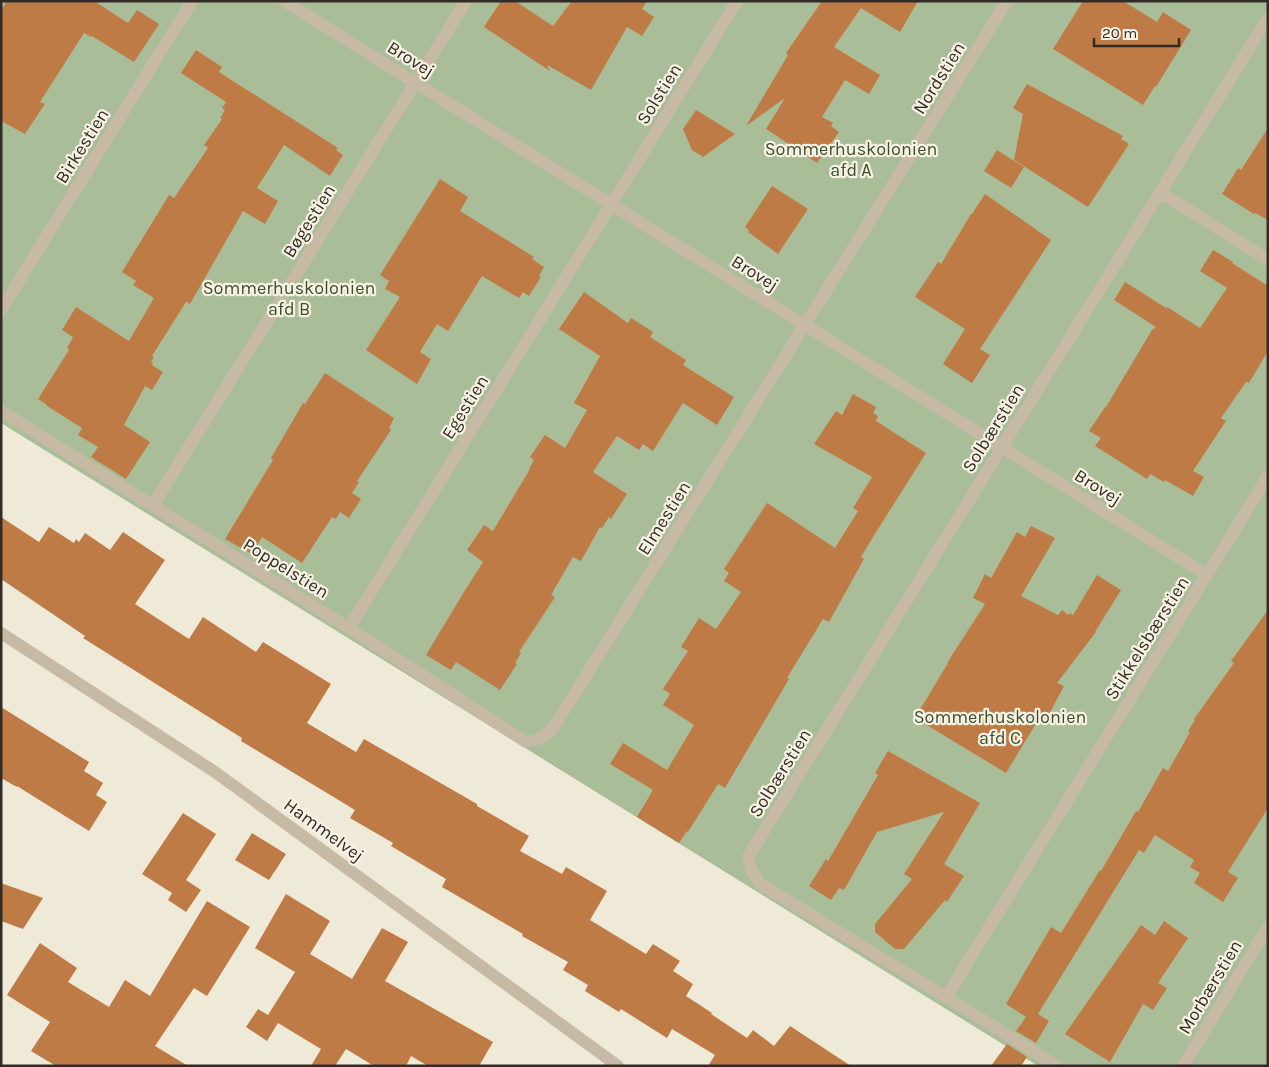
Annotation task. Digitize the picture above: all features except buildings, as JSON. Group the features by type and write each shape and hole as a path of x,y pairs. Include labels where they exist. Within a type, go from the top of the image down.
{"street":[{"name":"Birkestien","path":"1,310 192,1"},
{"name":"Brovej","path":"284,1 1207,575"},
{"name":"Bøgestien","path":"153,505 466,1"},
{"name":"Solstien","path":"611,204 738,1"},
{"name":"Nordstien","path":"805,325 1007,1"},
{"name":"Solbærstien","path":"946,997 760,884 751,869 748,857 1268,18"},
{"path":"1160,192 1268,260"},
{"name":"Egestien","path":"349,628 611,204"},
{"name":"Elmestien","path":"552,730 805,325"},
{"name":"Poppelstien","path":"1,411 349,628 526,742 539,738 552,730"},
{"name":"Stikkelsbærstien","path":"946,997 1268,476"},
{"name":"Hammelvej","path":"1,633 215,772 618,1066"},
{"name":"Morbærstien","path":"1183,1066 1268,927"},
{"path":"946,997 1057,1066"}],"green space":[{"path":"1,1 1268,1 1268,1066 1038,1066 1,423"}],"park label":[{"name":"Sommerhuskolonien afd A","path":"851,159"},
{"name":"Sommerhuskolonien afd B","path":"289,298"},
{"name":"Sommerhuskolonien afd C","path":"1000,728"}]}
